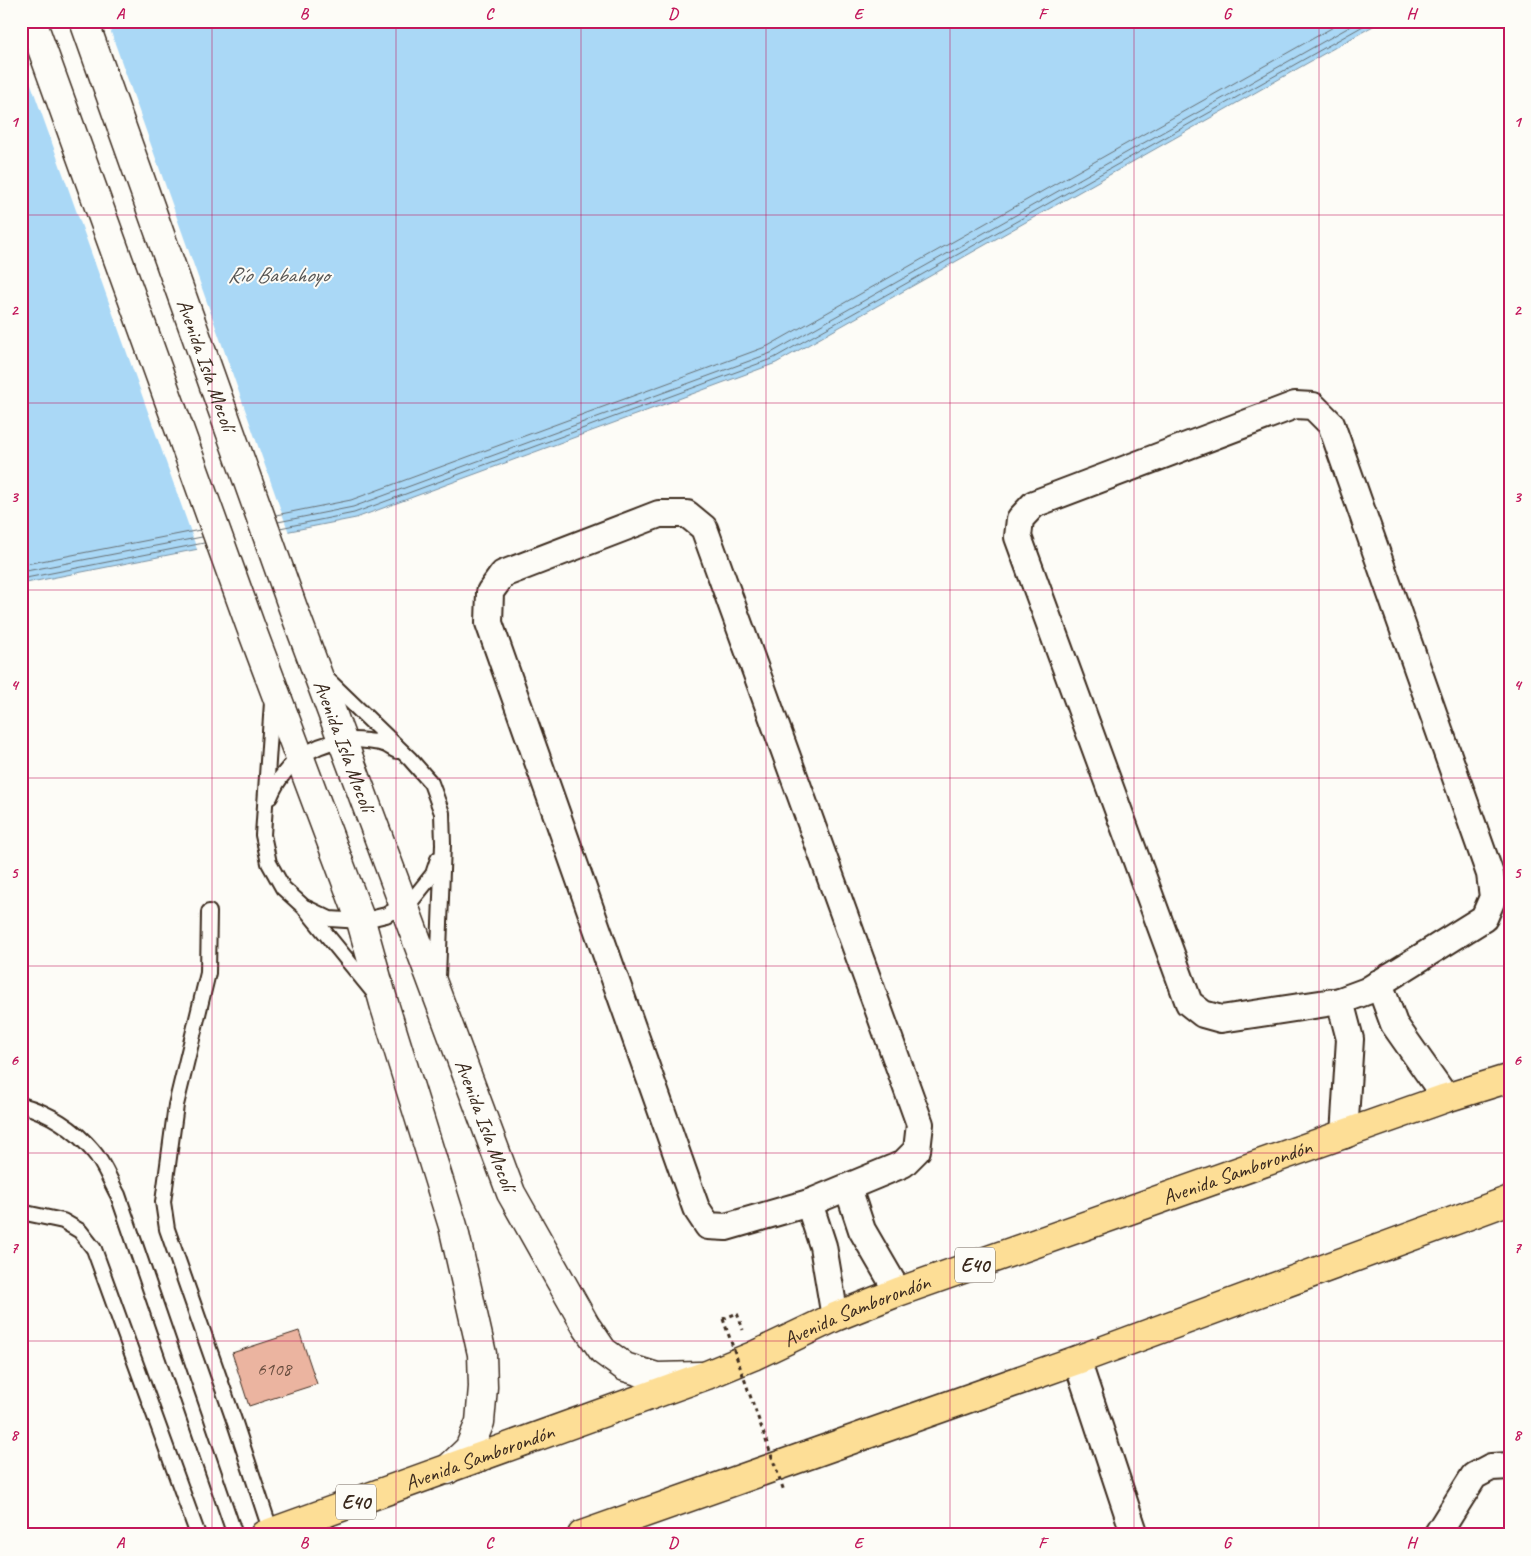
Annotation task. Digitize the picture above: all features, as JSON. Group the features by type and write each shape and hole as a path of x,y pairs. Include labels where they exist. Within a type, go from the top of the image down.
{"highway":[{"name":"Avenida Samborondón","path":"268,1534 707,1375 753,1356 835,1317 898,1292 1446,1098 1510,1078"},
{"path":"582,1535 1077,1360 1510,1200"}],"street":[{"path":"32,21 250,625 361,921 384,1007 454,1226 482,1354 483,1387 480,1422 469,1450 447,1470"},
{"name":"Avenida Isla Mocolí","path":"84,21 293,608 511,1193 586,1326 603,1351 625,1367 657,1377 707,1375"},
{"path":"1294,405 1312,406 1331,424 1490,874 1493,897 1484,918 1379,983 1340,1002 1222,1019 1202,1014 1189,1003 1018,537 1020,519 1034,504 1294,405"},
{"path":"659,514 687,514 704,528 920,1124 917,1150 903,1164 848,1188 809,1203 726,1227 708,1226 696,1208 489,623 490,592 504,574 659,514"},
{"path":"1379,983 1394,1024 1446,1098"},
{"path":"1340,1002 1350,1038 1344,1135"},
{"path":"848,1188 862,1230 898,1292"},
{"path":"809,1203 823,1246 835,1317"},
{"path":"1077,1360 1135,1535"},
{"path":"1437,1535 1474,1476 1491,1467 1510,1466"}],"lane":[{"path":"316,668 410,759 431,783 442,812 443,844 437,994"},
{"path":"272,682 271,727 263,835 269,863 283,888 304,907 384,1007"},
{"path":"266,806 277,780 300,757 321,745 352,739 383,744 410,759"},
{"path":"304,907 330,919 361,921 386,915 413,899 433,874 443,844"},
{"path":"209,912 208,973 176,1105 163,1202 167,1230 235,1423 268,1534"},
{"path":"21,1105 50,1116 73,1132 94,1152 118,1195 235,1535"},
{"path":"21,1212 63,1221 80,1231 94,1249 198,1535"}],"path":[{"path":"745,1336 737,1314 723,1319 784,1490"}],"water":[{"name":"Río Babahoyo","path":"21,21 1382,21 776,363 356,518 21,584"}],"pier":[{"path":"21,21 107,21 289,533 198,552 21,56"}],"building":[{"path":"299,1331 317,1384 249,1406 232,1353"}]}
